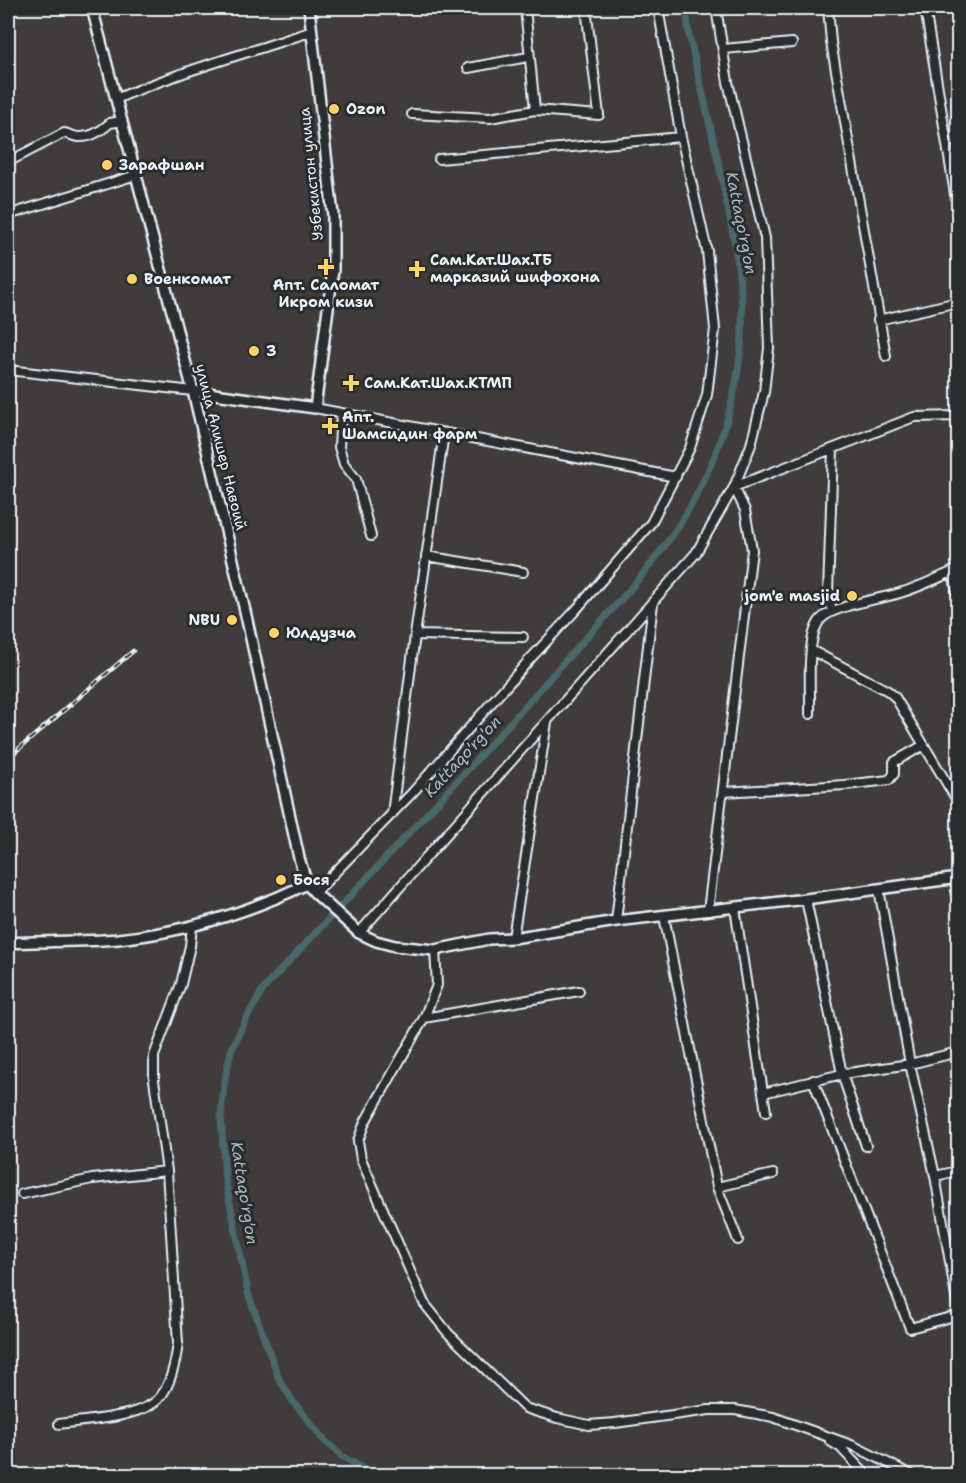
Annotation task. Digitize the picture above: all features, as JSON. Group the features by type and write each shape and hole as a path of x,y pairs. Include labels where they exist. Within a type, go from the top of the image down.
{"main road":[{"name":"улица Алишер Навоий","path":"92,8 193,391 245,611 299,858 307,884 359,933"},
{"name":"Узбекистон улица","path":"309,8 333,214 333,270 315,408"},
{"path":"193,391 315,408"},
{"path":"359,933 395,946 435,950 489,939 513,938 616,921 735,908 958,878"},
{"path":"8,943 118,939 192,926 265,904 307,884"}],"street":[{"path":"525,8 535,110"},
{"path":"412,114 490,118 535,110 599,115 586,8"},
{"path":"315,893 392,814 651,523 690,448 707,395 715,329 707,251 681,137 658,8"},
{"path":"359,933 696,554 734,487 751,445 764,392 769,348 765,238 728,82 716,8"},
{"path":"828,8 831,42 886,356"},
{"path":"925,8 958,213"},
{"path":"116,99 220,60 312,31"},
{"path":"723,49 792,43"},
{"path":"468,68 528,57"},
{"path":"8,162 64,133 83,137 104,130 110,123 122,121"},
{"path":"439,159 681,137"},
{"path":"8,215 136,175"},
{"path":"879,320 958,302"},
{"path":"8,370 193,391"},
{"path":"315,408 676,477"},
{"path":"341,413 339,447 344,464 356,479 371,536"},
{"path":"734,487 914,417 958,416"},
{"path":"392,814 444,433"},
{"path":"832,611 828,593 833,449"},
{"path":"708,911 752,550 745,510 734,487"},
{"path":"426,556 523,572"},
{"path":"810,714 811,650 820,619 832,611 904,592 956,570 958,597"},
{"path":"616,921 653,602"},
{"path":"415,635 523,637"},
{"path":"811,650 888,690 895,697 958,802"},
{"path":"513,938 547,720"},
{"path":"723,792 845,785 889,780 894,774 894,762 924,745"},
{"path":"879,889 910,1064 935,1176 958,1308"},
{"path":"806,899 842,1074 866,1146"},
{"path":"735,908 766,1112"},
{"path":"664,916 717,1187 738,1240"},
{"path":"59,1424 126,1414 150,1405 161,1396 176,1361 178,1343 167,1171 154,1080 154,1056 181,984 192,926"},
{"path":"435,950 437,985 424,1018 364,1122 358,1141 361,1159 424,1303 448,1333 525,1408 557,1418 589,1425 709,1410 735,1410 773,1417 854,1446 914,1476"},
{"path":"424,1018 579,991"},
{"path":"763,1093 813,1080 910,1064 958,1052"},
{"path":"813,1080 910,1328 958,1316"},
{"path":"22,1194 92,1179 167,1171"},
{"path":"935,1176 958,1172"},
{"path":"717,1187 773,1174"},
{"path":"816,1433 840,1448 867,1476"}],"waterway":[{"name":"Kattaqo'rg'on","path":"377,1476 343,1457 323,1439 292,1400 279,1379 248,1293 225,1178 221,1115 224,1084 231,1051 264,988 453,785 634,584 682,521 712,462 726,425 739,367 742,303 732,229 689,35 686,8"},
{"name":"Kattaqo'rg'on","path":"682,1476 711,1472 757,1476"}],"railway":[{"path":"8,758 133,651"}],"place":[{"name":"Ozon","path":"334,109"},
{"name":"Зарафшан","path":"107,165"},
{"name":"Апт. Саломат Икром кизи","path":"326,267"},
{"name":"Сам.Кат.Шах.ТБ марказий шифохона","path":"417,269"},
{"name":"Военкомат","path":"132,279"},
{"name":"3","path":"254,351"},
{"name":"Сам.Кат.Шах.КТМП","path":"351,383"},
{"name":"Апт. Шамсидин фарм","path":"330,426"},
{"name":"jom'e masjid","path":"852,596"},
{"name":"NBU","path":"232,620"},
{"name":"Юлдузча","path":"274,633"},
{"name":"Бося","path":"281,880"}]}
